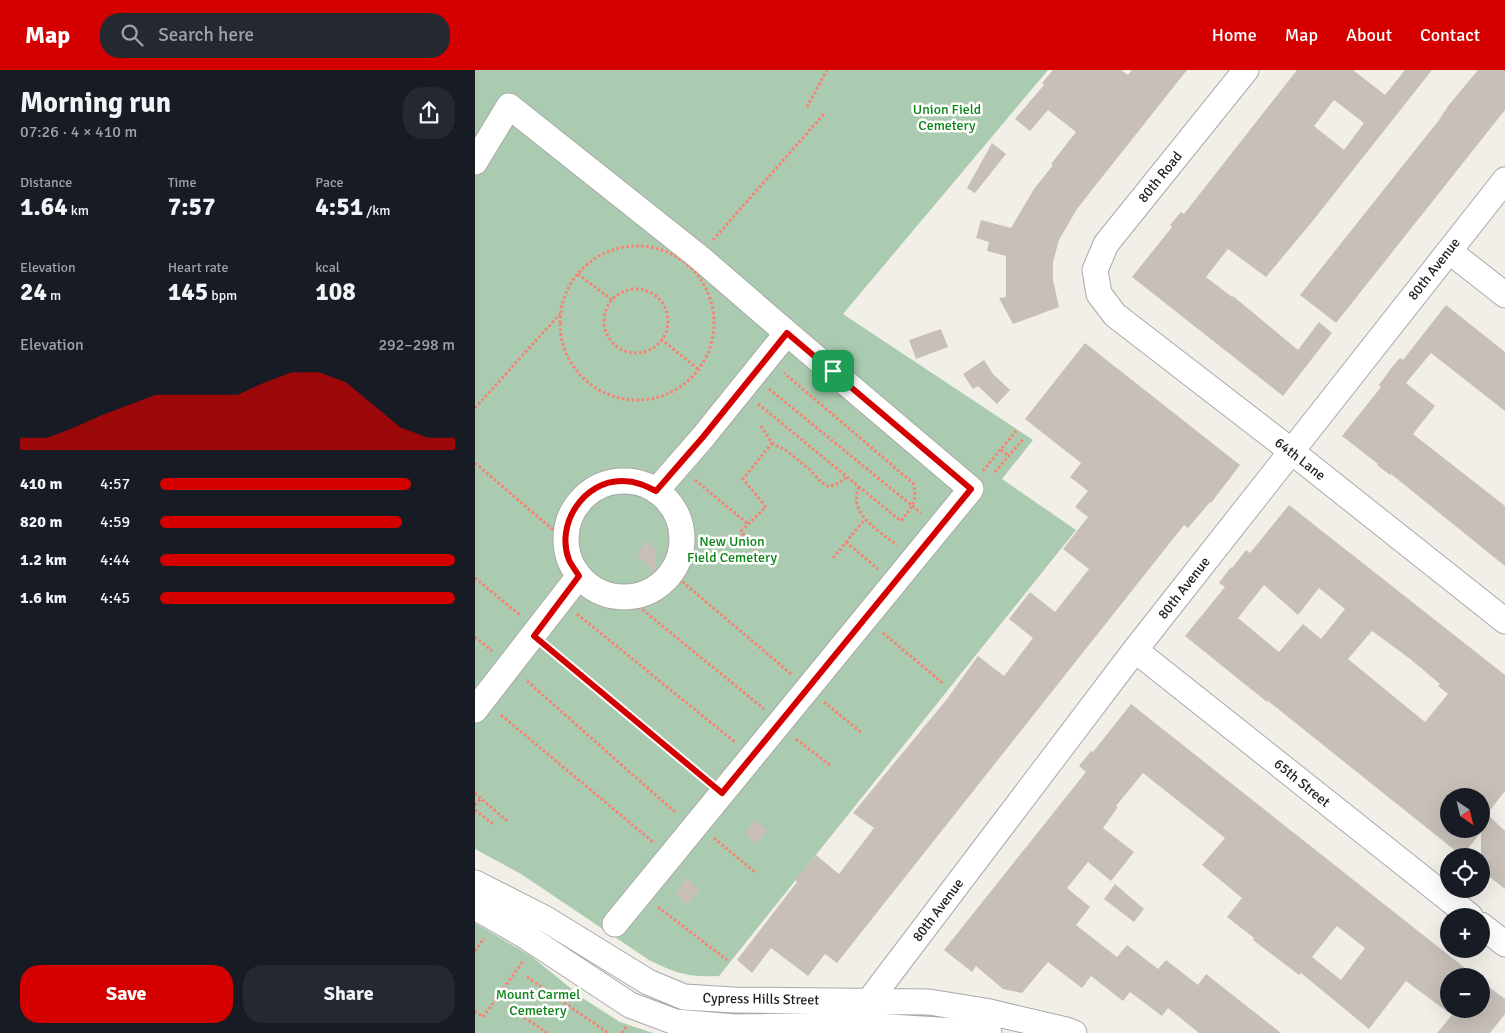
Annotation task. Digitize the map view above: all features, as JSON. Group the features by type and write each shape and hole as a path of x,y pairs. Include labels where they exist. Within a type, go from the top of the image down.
{"street":[{"name":"80th Road","path":"1099,294 1095,270 1105,244 1246,70"},
{"path":"475,162 509,106 699,257 971,489 615,924"},
{"name":"80th Avenue","path":"869,1001 1135,650 1505,180"},
{"path":"1449,251 1505,295"},
{"name":"64th Lane","path":"1099,294 1115,315 1505,621"},
{"path":"656,491 787,333"},
{"path":"622,481 640,483 656,491 670,503 679,520 682,538 679,556 671,572 659,585 644,593 627,597 609,595 593,588 579,576 569,560 565,540 568,522 576,506 589,492 604,484 622,481"},
{"path":"479,705 579,576"},
{"name":"65th Street","path":"1135,650 1460,908"},
{"name":"Cypress Hills Street","path":"475,883 544,918 648,982 684,997 734,1000 929,1002 985,1012 1074,1033"},
{"name":"Cypress Hills Street","path":"475,907 527,937 630,1005 675,1022 735,1027 856,1025 989,1033"},
{"path":"1490,933 1505,944"}],"path":[{"path":"807,107 827,70"},
{"path":"699,257 824,114"},
{"path":"629,245 655,247 679,257 698,274 711,297 715,323 711,348 699,370 681,388 658,398 633,401 607,395 586,382 570,363 561,340 559,314 567,289 582,268 604,252 629,245"},
{"path":"577,274 612,300"},
{"path":"630,289 641,289 655,296 665,308 667,319 666,330 654,347 645,351 635,352 625,351 616,346 607,333 604,318 606,308 612,300 620,293 630,289"},
{"path":"475,408 559,314"},
{"path":"661,339 699,370"},
{"path":"753,374 913,483 916,494 912,506 901,521 847,477 753,374"},
{"path":"753,374 939,528"},
{"path":"761,426 772,443 787,451 829,487 847,477"},
{"path":"969,488 1016,431"},
{"path":"995,472 1024,438"},
{"path":"758,556 741,531 766,507 743,479 772,443"},
{"path":"1001,450 1009,456"},
{"path":"475,463 565,540"},
{"path":"678,466 749,524"},
{"path":"859,487 855,495 857,508 865,519 913,559"},
{"path":"833,558 865,519"},
{"path":"846,542 894,582"},
{"path":"671,572 862,733"},
{"path":"475,578 722,793"},
{"path":"627,597 831,766"},
{"path":"561,601 752,756"},
{"path":"865,618 944,684"},
{"path":"510,666 695,826 756,873"},
{"path":"479,705 670,857"},
{"path":"475,793 507,821"},
{"path":"475,806 481,798"},
{"path":"475,810 493,824"},
{"path":"640,893 727,960"},
{"path":"475,951 489,931"},
{"path":"475,1011 483,1017 525,957"},
{"path":"527,977 608,1033"},
{"path":"508,1006 547,1033"}],"green space":[{"name":"New Union Field Cemetery","path":"475,70 1048,70 843,314 1033,440 1002,479 1076,530 719,976 683,974 649,960 521,874 475,849"},
{"name":"Mount Carmel Cemetery","path":"475,923 531,956 584,999 620,1022 653,1033 475,1033"}],"building":[{"path":"1053,70 1121,70 1128,75 1132,70 1187,70 1077,209 1059,240 1053,262 1053,280 1059,307 1013,324 999,298 1006,297 1006,256 987,251 989,242 976,238 981,220 1011,228 1034,189 1076,132 1048,110 1030,131 1015,119 1044,85 1042,83"},
{"path":"1297,70 1353,70 1385,95 1405,70 1432,70 1266,277 1228,249 1206,277 1233,296 1298,350 1319,322 1332,333 1283,396 1132,277 1172,227 1170,225 1181,212 1184,214","holes":["1334,100 1364,123 1344,150 1314,126"]},
{"path":"1478,70 1505,70 1505,110 1336,323 1300,295"},
{"path":"992,143 1006,154 975,193 967,188"},
{"path":"1446,305 1505,352 1505,411 1431,353 1406,383 1435,406 1413,434 1505,506 1505,566 1342,436 1381,387 1379,385 1392,367 1400,358 1403,360"},
{"path":"941,329 948,347 916,359 909,340"},
{"path":"1085,343 1240,465 1211,503 1188,528 1184,525 837,963 825,954 808,976 771,948 752,973 737,960 797,882 795,880 816,855 839,874 874,828 853,813 947,699 978,656 1004,676 1033,638 1009,619 1030,592 1055,612 1089,569 1063,549 1088,517 1075,507 1088,491 1070,477 1081,463 1025,419"},
{"path":"984,360 993,374 1010,390 997,404 978,386 973,389 963,374"},
{"path":"1289,505 1505,675 1505,791 1490,810 1490,788 1440,788 1440,838 1476,838 1468,848 1452,848 1185,636 1225,587 1219,583 1246,550 1250,553","holes":["1264,585 1298,615 1319,588 1345,609 1321,639 1303,624 1279,652 1238,618","1372,631 1409,658 1440,684 1438,686 1448,694 1425,722 1348,659"]},
{"path":"646,541 656,550 656,574 637,555"},
{"path":"1131,704 1440,948 1440,958 1452,958 1465,968 1440,968 1440,1006 1406,981 1369,1029 1301,973 1299,975 1253,940 1254,938 1227,917 1242,898 1202,865 1225,838 1143,773 1116,806 1118,807 1103,828 1134,852 1111,881 1088,862 1067,888 1090,907 1076,925 1117,957 1127,945 1158,969 1166,960 1198,985 1206,974 1281,1033 1199,1033 1168,1008 1162,1016 1130,992 1123,1001 1091,976 1082,988 1048,962 1022,993 1003,989 976,966 972,972 944,950 1086,772 1079,766 1091,751 1093,752","holes":["1337,926 1365,948 1341,980 1312,957"]},
{"path":"1490,817 1505,831 1505,889 1490,877 1490,848 1481,848 1481,838 1490,838"},
{"path":"755,820 768,830 756,844 744,834"},
{"path":"687,878 700,890 688,905 675,894"},
{"path":"1115,884 1144,909 1134,922 1104,899"},
{"path":"1490,988 1505,999 1505,1014 1490,1033 1437,1033 1450,1018 1490,1018"}],"route":[{"path":"787,333 833,371 971,489 722,793 534,636 579,576 569,560 565,540 568,522 576,506 589,492 604,484 622,481 640,483 656,491 703,437 787,333"}],"park label":[{"name":"Union Field Cemetery","path":"947,118"}]}
